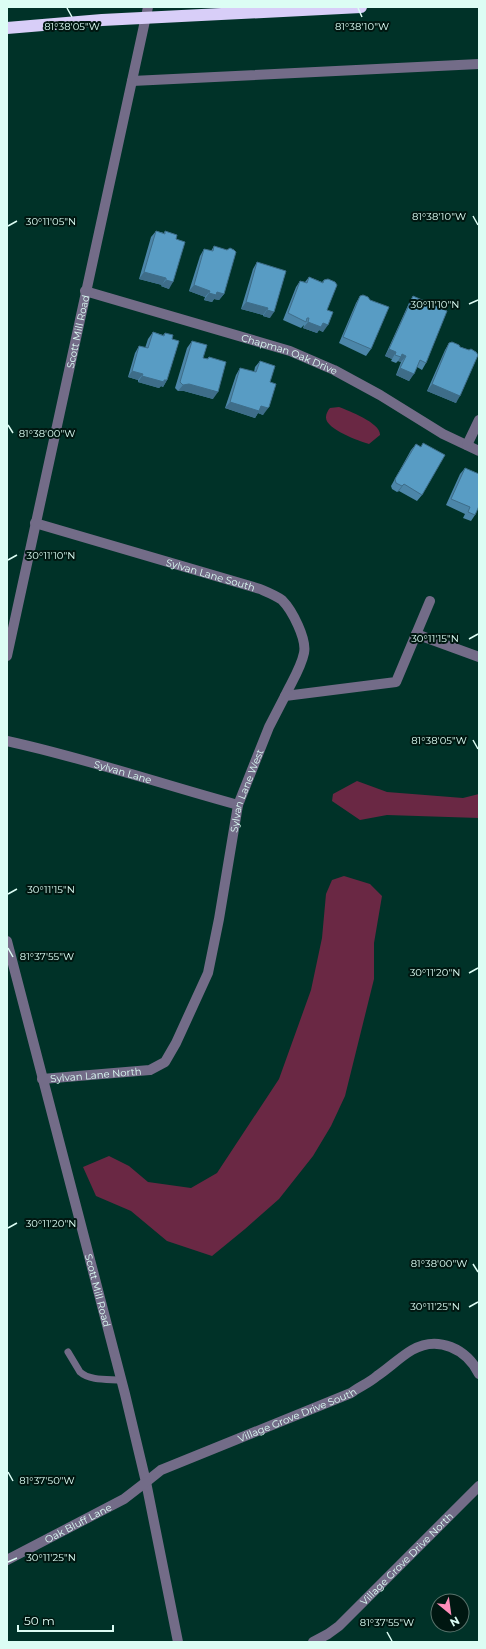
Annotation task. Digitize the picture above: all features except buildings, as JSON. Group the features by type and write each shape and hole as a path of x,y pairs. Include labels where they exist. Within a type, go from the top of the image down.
{"highway":[{"path":"7,28 102,20 361,7"},
{"path":"7,35 102,20"}],"street":[{"name":"Scott Mill Road","path":"7,656 85,291 148,7"},
{"path":"132,81 479,64"},
{"name":"Chapman Oak Drive","path":"85,291 290,351 334,370 380,395 443,434 479,451"},
{"path":"467,445 479,420"},
{"name":"Sylvan Lane South","path":"35,523 273,594 282,601 290,611 304,639 305,653 285,696"},
{"path":"285,696 396,682 430,601"},
{"path":"416,634 479,657"},
{"name":"Sylvan Lane West","path":"150,1070 165,1062 176,1043 208,973 219,919 238,805 269,727 285,696"},
{"name":"Sylvan Lane","path":"7,742 53,751 175,788 238,805"},
{"name":"Scott Mill Road","path":"7,941 146,1482 178,1642"},
{"name":"Sylvan Lane North","path":"42,1079 150,1070"},
{"name":"Village Grove Drive South","path":"146,1482 161,1470 351,1393 375,1378 413,1350 429,1344 444,1344 459,1350 469,1358 479,1374"},
{"name":"Oak Bluff Lane","path":"7,1560 124,1499 146,1482"},
{"name":"Village Grove Drive North","path":"313,1642 339,1626 479,1486"}],"lane":[{"path":"68,1352 82,1375 121,1380"}],"shaded area":[{"path":"339,407 357,414 370,422 379,431 380,435 369,444 343,434 331,426 327,421 327,412 330,408"},
{"path":"357,781 387,792 463,798 479,794 479,818 387,815 360,820 332,801 333,794"},
{"path":"344,876 370,884 382,896 374,943 374,979 345,1096 331,1126 313,1156 279,1199 212,1256 167,1241 131,1211 96,1196 83,1167 109,1156 129,1166 148,1182 191,1188 217,1173 279,1079 311,990 322,938 326,894 332,880"}]}
